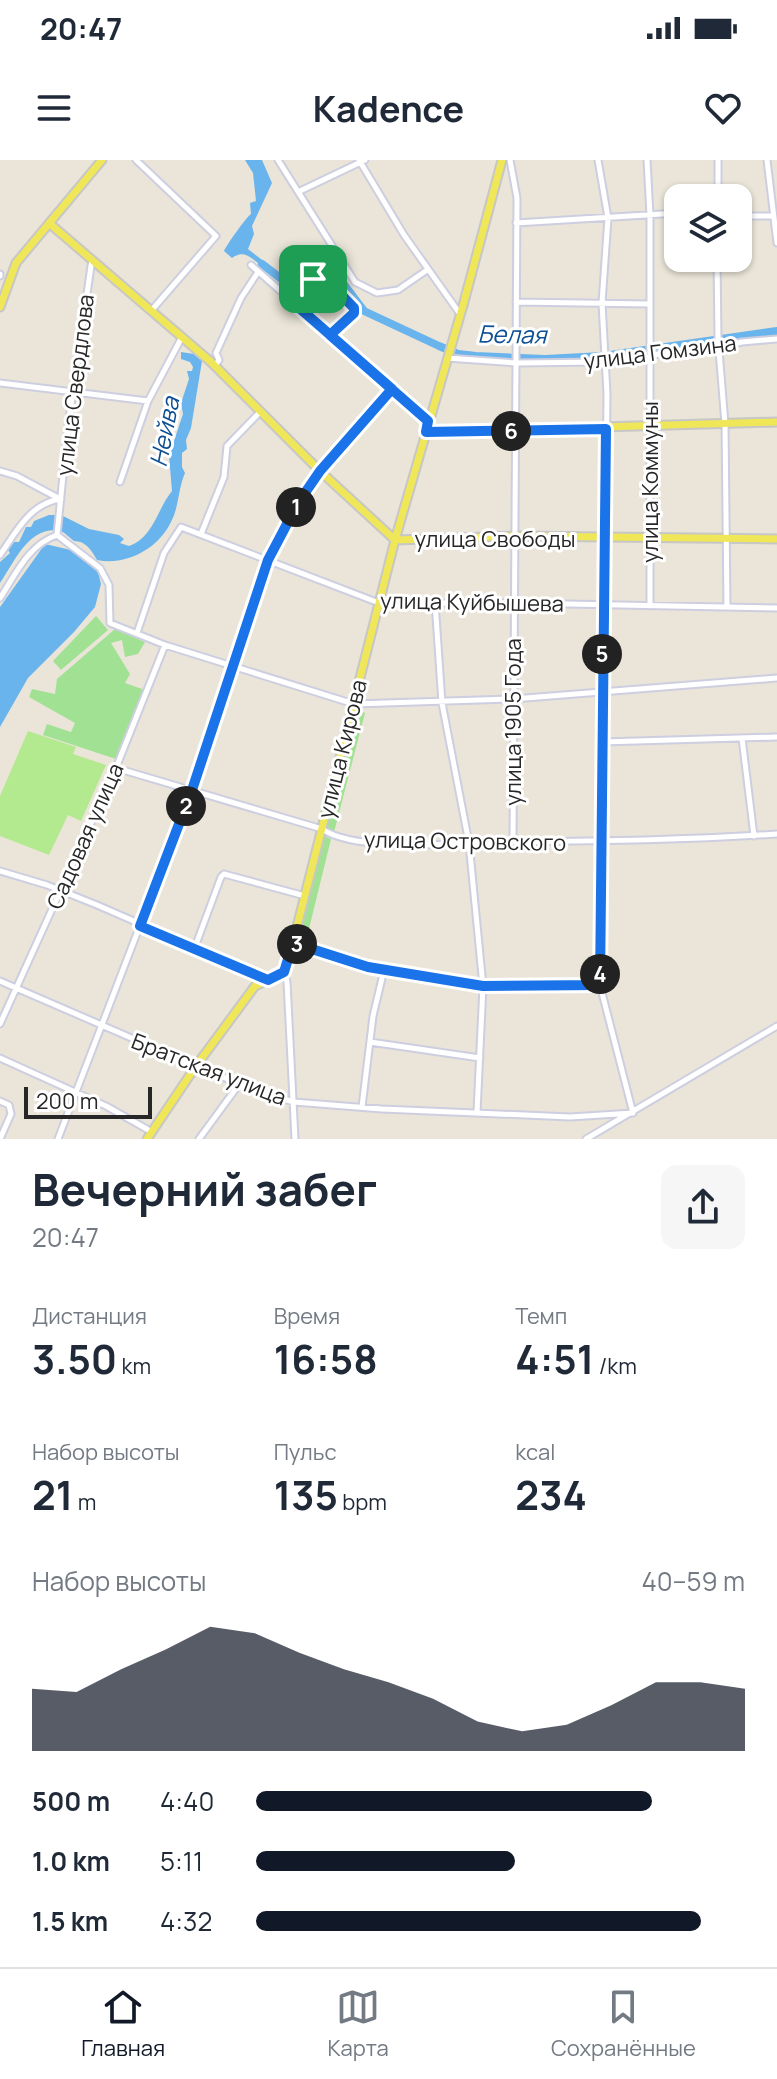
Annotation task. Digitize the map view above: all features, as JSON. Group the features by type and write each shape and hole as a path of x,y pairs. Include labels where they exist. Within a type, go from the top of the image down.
{"main road":[{"path":"0,307 16,263 102,160"},
{"path":"460,315 502,160"},
{"name":"улица Свободы","path":"49,223 213,364 320,471 395,540 516,536 777,539"},
{"name":"улица Кирова","path":"284,972 395,540 460,315"},
{"path":"426,432 777,422"},
{"path":"150,1136 196,1066 255,986 284,972"}],"street":[{"path":"136,160 216,236 151,311"},
{"path":"278,160 355,282 377,293 388,292 398,290 427,270"},
{"path":"510,160 517,198 516,302 649,304 647,160"},
{"path":"598,160 608,218 602,303 606,429 600,985 633,1113"},
{"path":"718,160 718,184"},
{"path":"767,160 777,243"},
{"path":"300,191 361,161 427,270 460,315"},
{"path":"516,223 664,214"},
{"path":"752,216 773,216"},
{"name":"улица Свердлова","path":"57,535 92,259"},
{"path":"251,265 428,421"},
{"path":"213,364 219,360 216,353 241,298 258,272"},
{"path":"717,272 718,338 725,424 727,607"},
{"path":"289,299 313,279 325,278 354,308 354,313 330,335"},
{"name":"улица 1905 Года","path":"513,842 516,302"},
{"name":"улица Коммуны","path":"649,304 652,427 650,606"},
{"path":"120,482 148,401 182,337"},
{"name":"улица Гомзина","path":"446,361 605,362 777,339"},
{"path":"0,383 148,401"},
{"path":"58,1139 192,790 268,560 298,503 320,471 392,389"},
{"path":"201,534 224,477 227,446 261,411"},
{"path":"0,471 17,476 61,499"},
{"path":"0,555 27,516 48,501 61,499"},
{"name":"улица Куйбышева","path":"137,633 164,553 181,527 379,603 777,608"},
{"path":"0,598 30,553 42,540 57,535 100,568 109,585 110,623 165,645 354,704 513,699 777,678"},
{"path":"435,602 442,703 469,843 483,986 477,1112"},
{"name":"Садовая улица","path":"0,1024 116,768 165,645"},
{"path":"602,742 777,737"},
{"path":"742,738 754,836"},
{"name":"улица Островского","path":"116,768 322,829 334,838 380,843 601,842 777,834"},
{"path":"0,871 97,905 268,980"},
{"path":"195,947 224,874 305,896"},
{"path":"293,943 341,961 483,986 600,985"},
{"path":"362,1107 373,1016 384,970"},
{"name":"улица Кирова","path":"284,972 295,1139"},
{"name":"Братская улица","path":"0,981 196,1066 294,1102 570,1117 633,1113"},
{"path":"586,1139 777,1026"},
{"path":"370,1042 480,1058"},
{"path":"0,1058 106,1106 150,1136"},
{"path":"199,1139 240,1083"},
{"path":"0,1101 9,1105 11,1114 0,1139"}],"green space":[{"path":"96,616 108,630 61,670 53,661"},
{"path":"115,629 145,642 138,654 125,657 122,640 111,643 130,674 125,683 145,690 116,759 43,735 47,724 71,732 75,723 29,697 32,689 55,694 57,679"},
{"path":"356,708 365,713 334,832 326,826"},
{"path":"28,731 76,747 73,754 106,765 81,821 68,815 49,855 0,836 0,796"},
{"path":"323,835 331,839 306,941 298,938"}],"water":[{"path":"245,160 262,160 272,183 252,226 254,234 248,249 268,268 245,255 232,258 224,251 251,214 250,203 256,201 253,173"},
{"path":"181,352 194,354 202,361 191,428 186,440 187,449 182,453 185,473 174,516 158,540 140,553 119,560 97,560 85,544 74,541 63,532 59,533 61,515 89,529 119,535 124,539 120,543 129,546 150,529 172,491 169,456 183,414 181,403 189,379 187,371 192,371 193,367 190,362 181,359"},
{"path":"49,515 58,515 56,530 46,531 29,541 0,583 0,562 10,553 8,550 14,542 19,542 26,527"},
{"path":"45,544 71,550 98,572 101,584 95,607 28,678 0,727 0,607"}],"waterway":[{"name":"Белая","path":"262,264 288,284 318,272 330,271 336,274 364,311 458,354 545,359 603,356 777,331"}],"route":[{"path":"313,279 289,299 330,335 366,366 392,389 320,471 298,503 268,560 192,790 140,926 268,980 284,972 293,943 341,961 483,986 600,985 606,429 426,432 428,421 366,366 330,335 354,313 354,308 325,278 313,279"}],"water label":[{"name":"Нейва","path":"165,432"}]}
